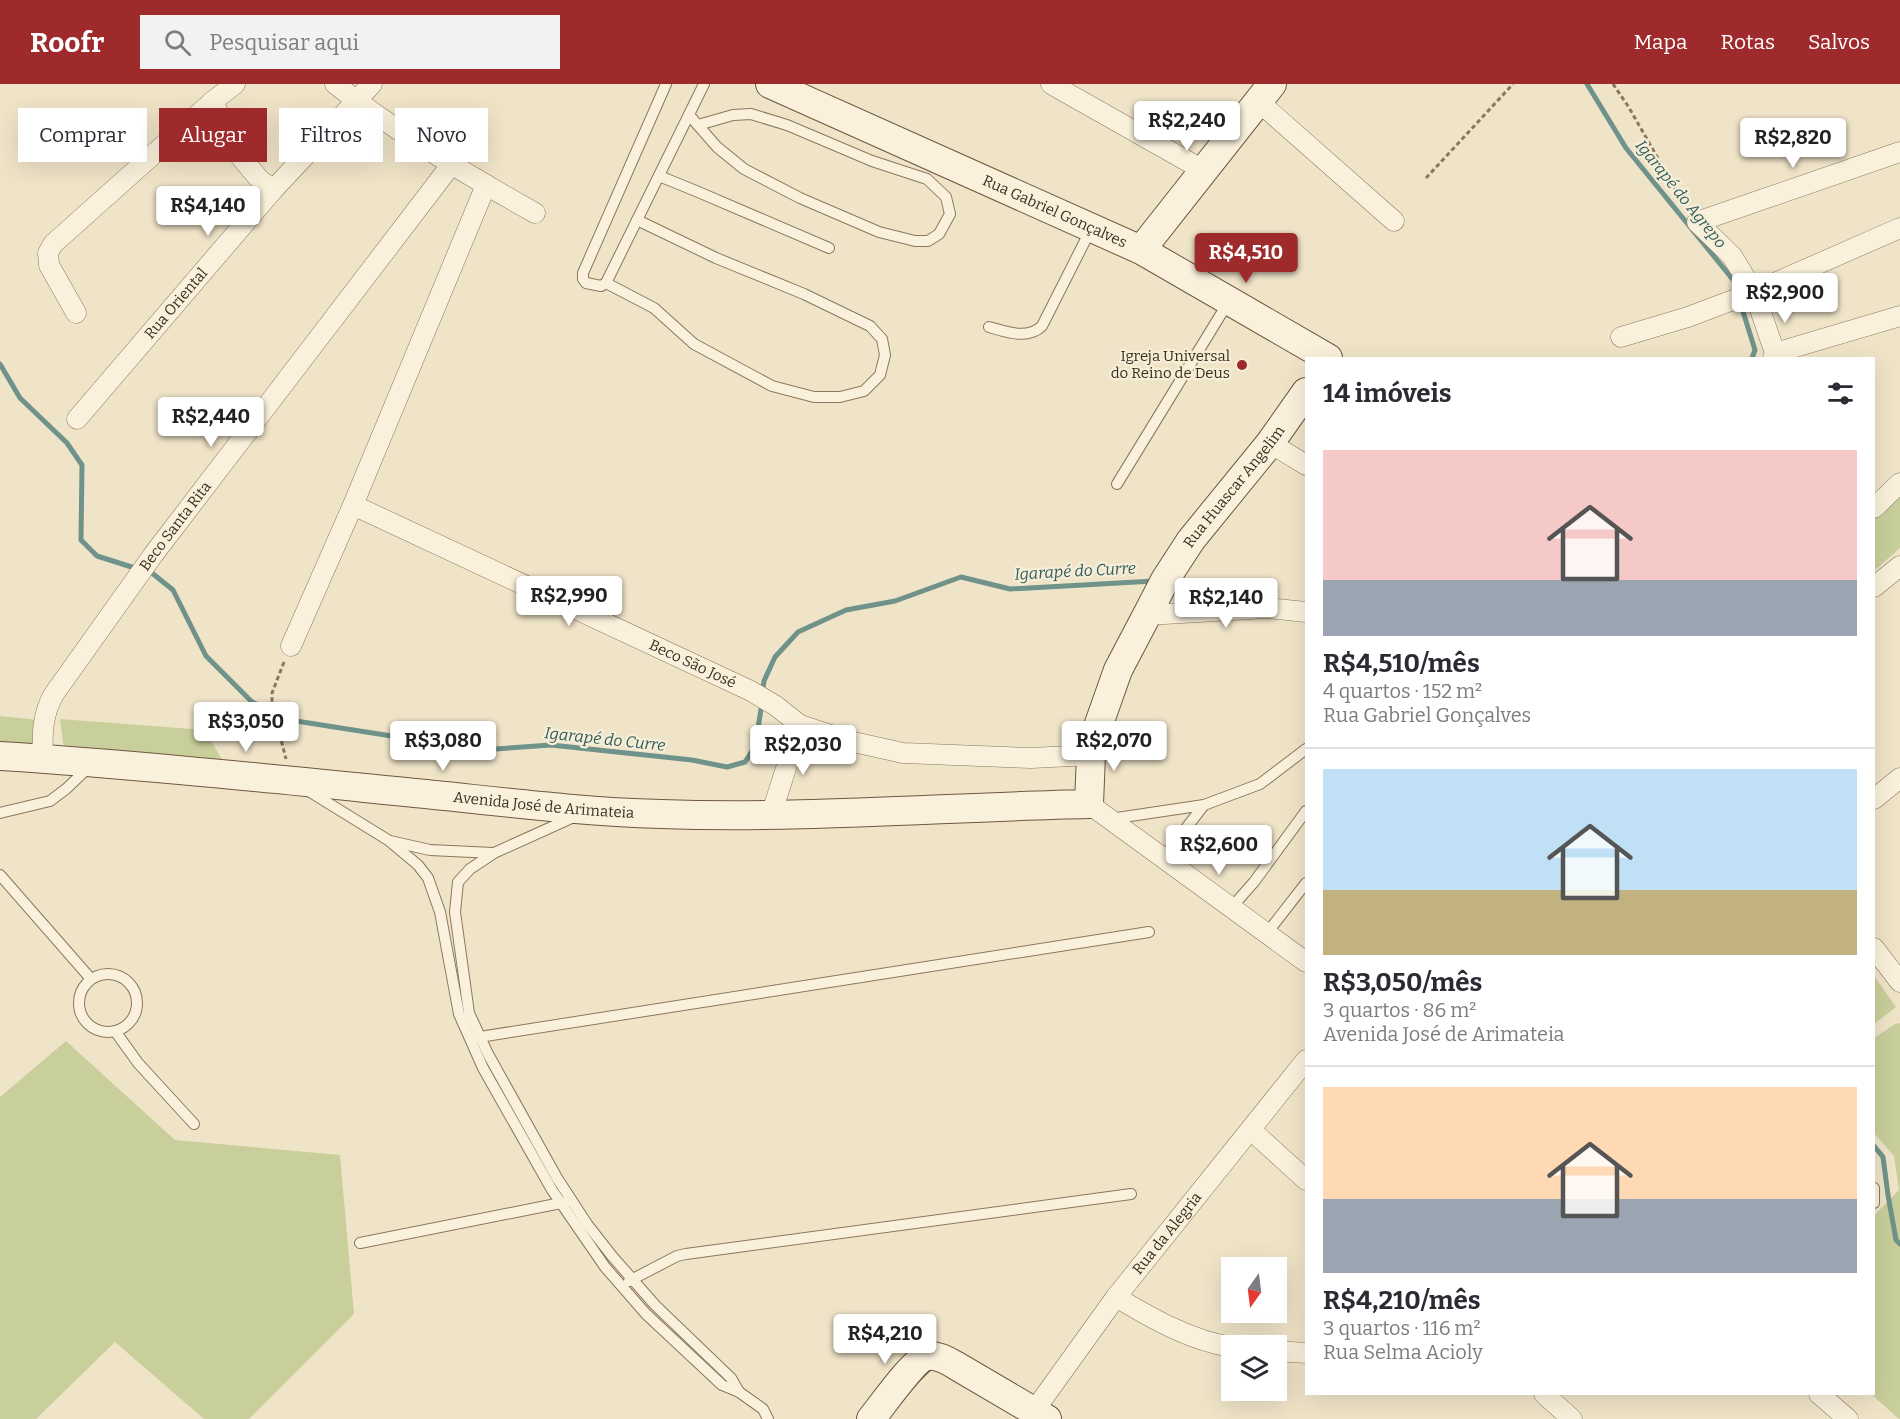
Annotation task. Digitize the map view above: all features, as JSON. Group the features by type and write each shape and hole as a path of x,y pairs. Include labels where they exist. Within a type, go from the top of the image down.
{"street":[{"path":"76,313 49,265 48,253 53,244 235,84"},
{"path":"335,84 357,102 452,165 535,213"},
{"name":"Rua Oriental","path":"77,419 273,190 372,84"},
{"name":"Rua Gabriel Gonçalves","path":"770,84 1141,250 1326,357"},
{"path":"1051,84 1203,170"},
{"path":"1141,250 1266,93 1394,221"},
{"path":"213,101 234,149 260,180 273,190"},
{"path":"1900,152 1697,222 1732,256 1754,292 1774,356 1900,316"},
{"name":"Beco Santa Rita","path":"43,759 45,717 48,703 54,694 160,546 452,165"},
{"path":"291,646 353,505 486,185"},
{"path":"1621,337 1688,317 1754,292 1900,228"},
{"name":"Rua Huascar Angelim","path":"1099,812 1091,755 1095,735 1118,670 1165,580 1191,540 1270,443 1305,393"},
{"path":"1270,443 1305,464"},
{"path":"1875,507 1900,483"},
{"name":"Beco São José","path":"353,505 751,691 777,706 800,725 849,741 903,753 1031,758 1091,755"},
{"path":"1875,586 1900,566"},
{"path":"1147,615 1267,608 1305,612"},
{"path":"771,815 800,725"},
{"name":"Avenida José de Arimateia","path":"0,756 292,780 590,810 661,814 825,815 975,807 1099,812"},
{"path":"1875,798 1900,778"},
{"path":"1099,812 1305,961"},
{"path":"1875,949 1900,982"},
{"name":"Rua da Alegria","path":"1041,1415 1116,1297 1305,1061"},
{"path":"1251,1130 1305,1179"},
{"path":"1116,1297 1165,1323 1221,1344"},
{"path":"1287,1352 1305,1353"},
{"path":"872,1419 918,1361 930,1356 942,1358 1041,1415"},
{"path":"1545,1395 1572,1419"},
{"path":"1820,1395 1848,1419"}],"lane":[{"path":"666,84 583,273 586,283 601,286 606,283 704,84"},
{"path":"689,115 717,147 744,169 800,198 879,232 928,242 939,234 950,214 946,197 927,179 872,161 787,126 751,114 733,115 698,125"},
{"path":"659,176 829,248"},
{"path":"606,283 654,308 694,344 772,386 814,397 840,397 864,391 880,375 885,355 882,339 870,326 804,294 716,258 637,220"},
{"path":"989,327 1028,334 1038,331 1091,229"},
{"path":"1117,484 1229,301"},
{"path":"1099,812 1204,805 1260,784 1305,750"},
{"path":"0,813 50,801 93,763"},
{"path":"292,780 388,840 418,865 431,882 443,925 459,1014 557,1178 578,1229 620,1287 648,1316 722,1385 739,1392 763,1409 768,1419"},
{"path":"1163,858 1204,805"},
{"path":"474,1037 456,924 456,888 462,876 494,853 590,810"},
{"path":"1231,908 1254,882 1305,812"},
{"path":"388,840 430,850 494,853"},
{"path":"0,875 91,979"},
{"path":"1267,933 1305,884"},
{"path":"474,1037 1149,932"},
{"path":"101,974 113,974 123,978 132,986 137,996 134,1018 126,1026 115,1031 104,1032 93,1028 85,1020 80,1010 79,998 83,988 91,979 101,974"},
{"path":"115,1031 138,1063 194,1124"},
{"path":"620,1287 633,1278 677,1256 686,1254 1131,1194"},
{"path":"360,1243 567,1201"},
{"path":"567,1201 660,1309 731,1378 739,1392"}],"path":[{"path":"1426,178 1513,84"},
{"path":"1613,84 1685,206 1697,222"},
{"path":"291,646 276,679 272,704 292,780"}],"green space":[{"path":"1900,473 1900,548 1875,570 1875,500"},
{"path":"0,716 39,720 36,753 0,751"},
{"path":"60,719 205,730 225,765 69,751 63,743"},
{"path":"1875,977 1896,1007 1875,1023"},
{"path":"1900,1023 1900,1419 1872,1395 1875,1395 1875,1215 1899,1190 1894,1156 1875,1134 1875,1037"},
{"path":"66,1041 175,1140 340,1155 354,1314 249,1419 204,1419 115,1342 36,1419 0,1419 0,1097"}],"waterway":[{"name":"Igarapé do Agrepo","path":"1587,84 1626,148 1734,281 1738,294"},
{"name":"Igarapé do Agrepo","path":"1740,302 1755,350 1752,357"},
{"name":"Igarapé do Curre","path":"0,364 20,398 67,443 82,465 81,540 97,556 138,569"},
{"name":"Igarapé do Curre","path":"147,572 152,573 173,590 206,656 252,702 296,721 481,750 551,745 692,760 727,767 745,762 755,747 762,703"},
{"name":"Igarapé do Curre","path":"762,694 764,681 775,657 798,632 846,610 895,601 961,577 1010,589 1154,581"},
{"name":"Igarapé do Curre","path":"1175,582 1257,601"},
{"name":"Igarapé do Agrepo","path":"1875,1147 1883,1157 1896,1240 1900,1244"}],"place":[{"name":"Igreja Universal do Reino de Deus","path":"1242,365"}]}
